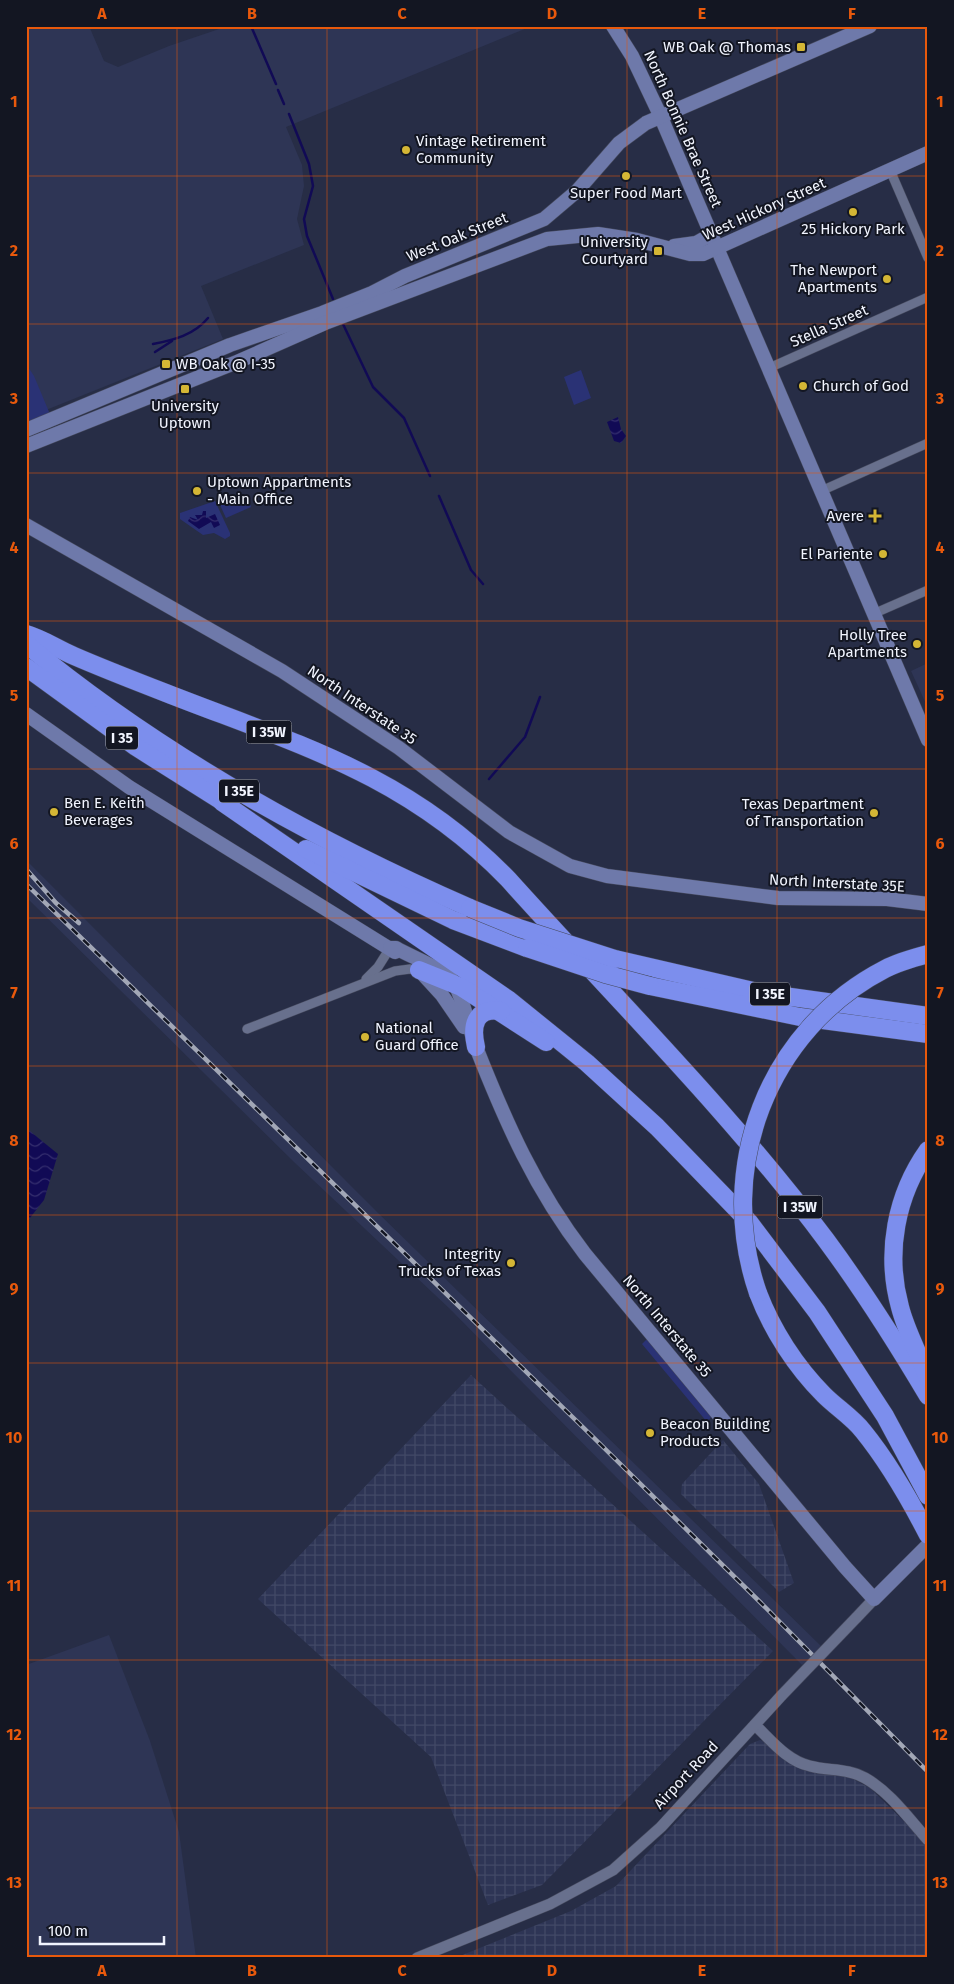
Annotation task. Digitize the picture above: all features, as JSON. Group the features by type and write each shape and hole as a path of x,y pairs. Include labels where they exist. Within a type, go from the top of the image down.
{"highway":[{"name":"I 35W","path":"26,634 165,693 328,755 388,785 448,824 508,878 758,1155 825,1240 856,1284 928,1396"},
{"name":"I 35E","path":"26,644 97,698 164,745 223,782 295,824 470,908 519,928 615,959 762,993 928,1016"},
{"name":"I 35","path":"26,667 136,747 222,802"},
{"name":"I 35E","path":"222,802 304,849 453,920 527,948 605,974 650,986 800,1017 928,1034"},
{"path":"222,802 509,1000 594,1069 686,1156 749,1222 817,1312 885,1416 928,1496"},
{"path":"928,954 886,968 851,989 820,1014 777,1070 765,1093 750,1136 745,1164 742,1201 745,1242 758,1293 789,1352 808,1378 862,1430 879,1451 910,1500 928,1534"},
{"path":"419,970 455,984 501,1011 570,1061 606,1094 686,1156"},
{"path":"476,1047 473,1027 478,1019 486,1012 501,1011"},
{"path":"928,1150 906,1188 900,1206 896,1222 894,1255 900,1308 928,1378"}],"main road":[{"name":"North Bonnie Brae Street","path":"613,26 632,56 660,115 928,739"},
{"name":"West Oak Street","path":"26,430 226,346 372,293 405,276 544,219 577,191 619,143 660,115 870,26"},
{"name":"West Hickory Street","path":"547,239 598,234 666,247 690,254 703,254 928,153"},
{"path":"26,446 254,355 325,323 547,239 544,219"},
{"path":"666,247 696,243 712,234"},
{"name":"North Interstate 35","path":"26,525 282,671 399,748 509,832 551,856 577,868 597,874 685,885"},
{"name":"North Interstate 35","path":"26,714 129,787 390,948 419,970 447,1003 476,1047"},
{"name":"North Interstate 35E","path":"685,885 792,900 887,899 928,904"},
{"name":"North Interstate 35","path":"390,948 396,948 439,971 455,984 476,1047 515,1142 555,1215 585,1254 834,1554 874,1599"},
{"name":"Airport Road","path":"874,1599 928,1545"}],"street":[{"path":"890,170 928,258"},
{"name":"Stella Street","path":"768,368 928,297"},
{"path":"821,491 928,443"},
{"path":"873,614 928,590"},
{"path":"357,985 374,972 390,948"},
{"path":"247,1029 357,985 403,969 419,970"},
{"name":"Airport Road","path":"418,1958 550,1904 612,1870 661,1827 782,1695 874,1599"},
{"path":"755,1725 786,1754 798,1762 809,1766 853,1773 866,1778 890,1798 928,1840"}],"shaded area":[{"path":"26,26 89,26 104,61 118,67 169,46 228,26 532,26 286,127 302,165 304,186 297,219 304,245 201,286 223,339 26,418"},
{"path":"26,364 34,376 52,419 26,430"},
{"path":"581,370 591,398 574,405 564,377"},
{"path":"246,494 251,507 226,518 220,505"},
{"path":"215,501 230,533 230,536 225,539 214,533 203,535 180,519 180,513"},
{"path":"928,663 928,708 911,671"},
{"path":"26,860 376,1211 822,1647 802,1665 450,1309 294,1162 26,897"},
{"path":"646,1340 650,1340 713,1415 707,1422 642,1344"},
{"path":"471,1375 773,1651 542,1885 488,1905 431,1757 258,1599"},
{"path":"723,1440 759,1484 794,1583 779,1592 681,1494 682,1484"},
{"path":"109,1635 150,1741 179,1832 196,1958 26,1958 26,1665"},
{"path":"760,1740 770,1743 806,1770 847,1776 870,1788 928,1845 928,1958 455,1958 571,1911 616,1886 750,1744"}],"water":[{"path":"618,417 621,429 626,436 621,443 614,441 607,422"},
{"path":"203,511 206,511 206,518 215,514 220,525 214,528 211,522 199,529 188,521 190,517 198,520 195,515 202,515"},
{"path":"26,1128 58,1154 44,1200 26,1223"}],"waterway":[{"path":"251,26 276,84"},
{"path":"278,90 284,104"},
{"path":"289,114 309,164 313,186 304,219 307,236 333,299"},
{"path":"153,344 190,333 208,318"},
{"path":"343,324 373,387 404,418 430,476"},
{"path":"155,352 172,341"},
{"path":"439,496 471,570 483,584"},
{"path":"489,779 525,737 540,697"}],"railway":[{"path":"26,869 56,903 79,923"},
{"path":"26,884 593,1437 928,1772"}],"place":[{"name":"WB Oak @ Thomas","path":"801,47"},
{"name":"Vintage Retirement Community","path":"406,150"},
{"name":"Super Food Mart","path":"626,176"},
{"name":"25 Hickory Park","path":"853,212"},
{"name":"University Courtyard","path":"658,251"},
{"name":"The Newport Apartments","path":"887,279"},
{"name":"WB Oak @ I-35","path":"166,364"},
{"name":"Church of God","path":"803,386"},
{"name":"University Uptown","path":"185,389"},
{"name":"Uptown Appartments - Main Office","path":"197,491"},
{"name":"Avere","path":"875,516"},
{"name":"El Pariente","path":"883,554"},
{"name":"Holly Tree Apartments","path":"917,644"},
{"name":"Ben E. Keith Beverages","path":"54,812"},
{"name":"Texas Department of Transportation","path":"874,813"},
{"name":"National Guard Office","path":"365,1037"},
{"name":"Integrity Trucks of Texas","path":"511,1263"},
{"name":"Beacon Building Products","path":"650,1433"}]}
